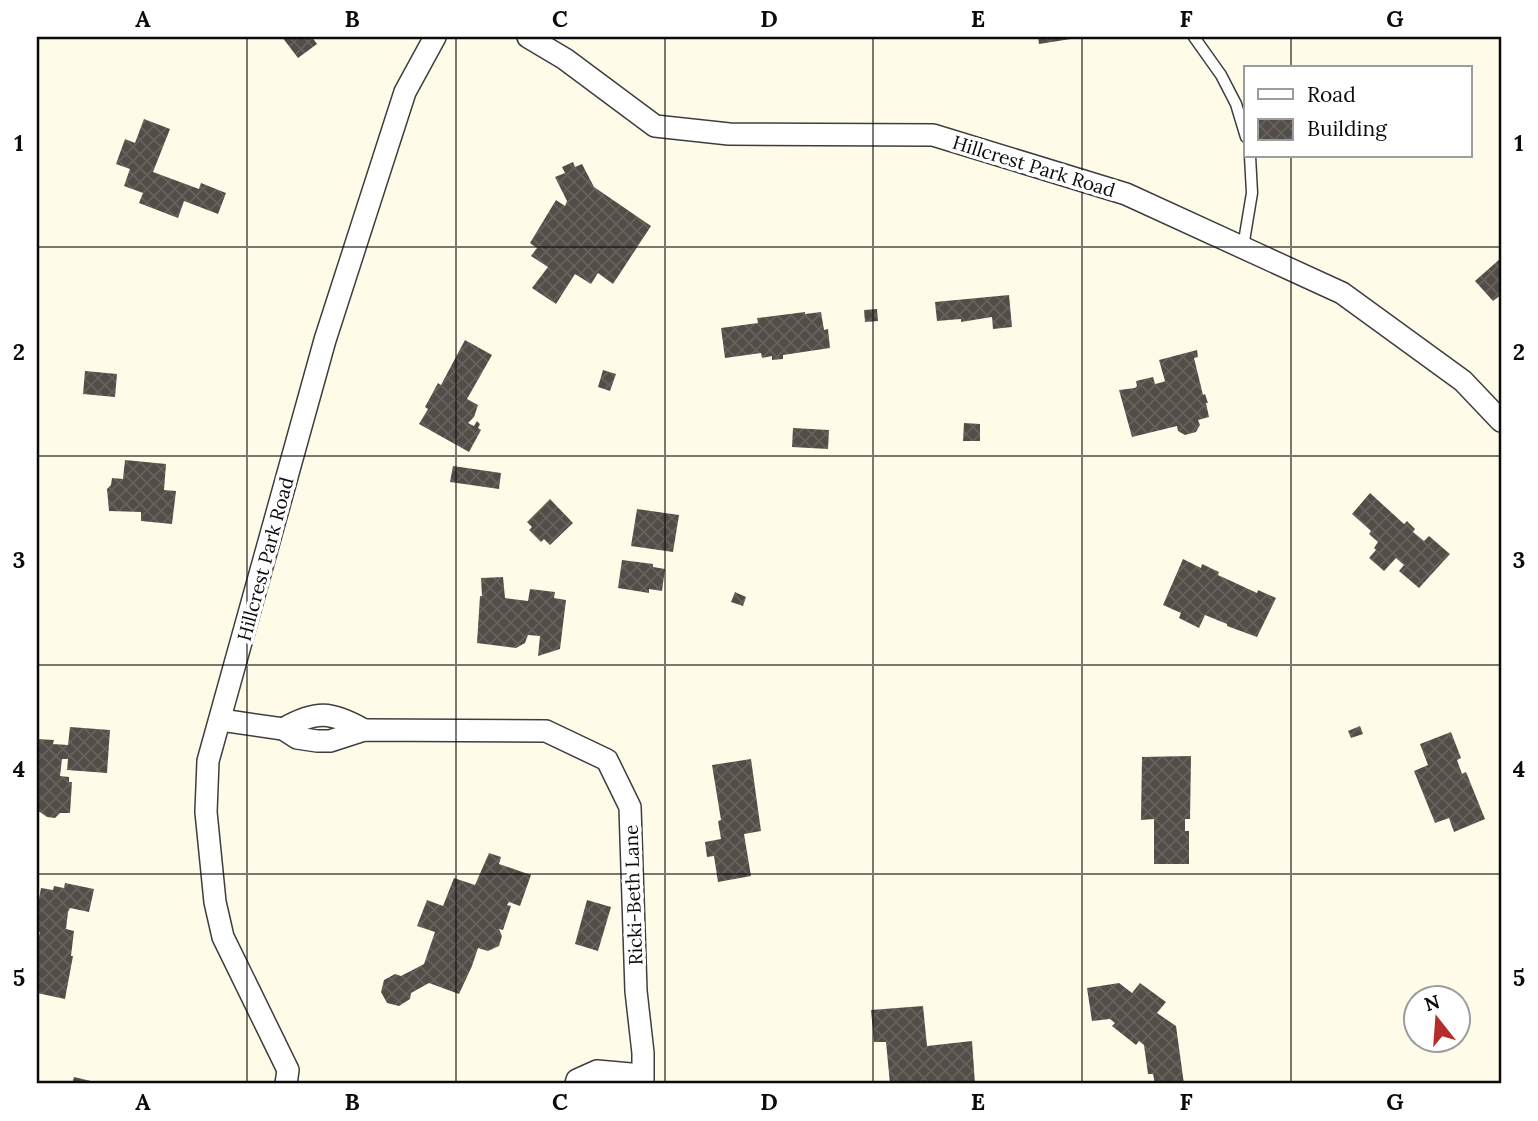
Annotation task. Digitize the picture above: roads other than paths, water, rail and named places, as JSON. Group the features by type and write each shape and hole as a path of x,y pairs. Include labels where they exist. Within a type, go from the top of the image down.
{"street":[{"name":"Hillcrest Park Road","path":"286,1084 288,1069 223,937 215,902 206,812 208,761 325,340 405,92 435,37"},
{"name":"Hillcrest Park Road","path":"528,37 558,46 655,125 729,134 933,135 1126,194 1342,293 1463,382 1501,421"},
{"name":"Ricki-Beth Lane","path":"221,720 282,729 297,738 317,741 330,741 364,730 546,732 607,760 630,807 636,991 643,1080 597,1071 578,1080 576,1084"}],"lane":[{"path":"1194,37 1221,75 1236,104 1244,131"},
{"path":"1243,247 1252,193 1250,158"}]}
